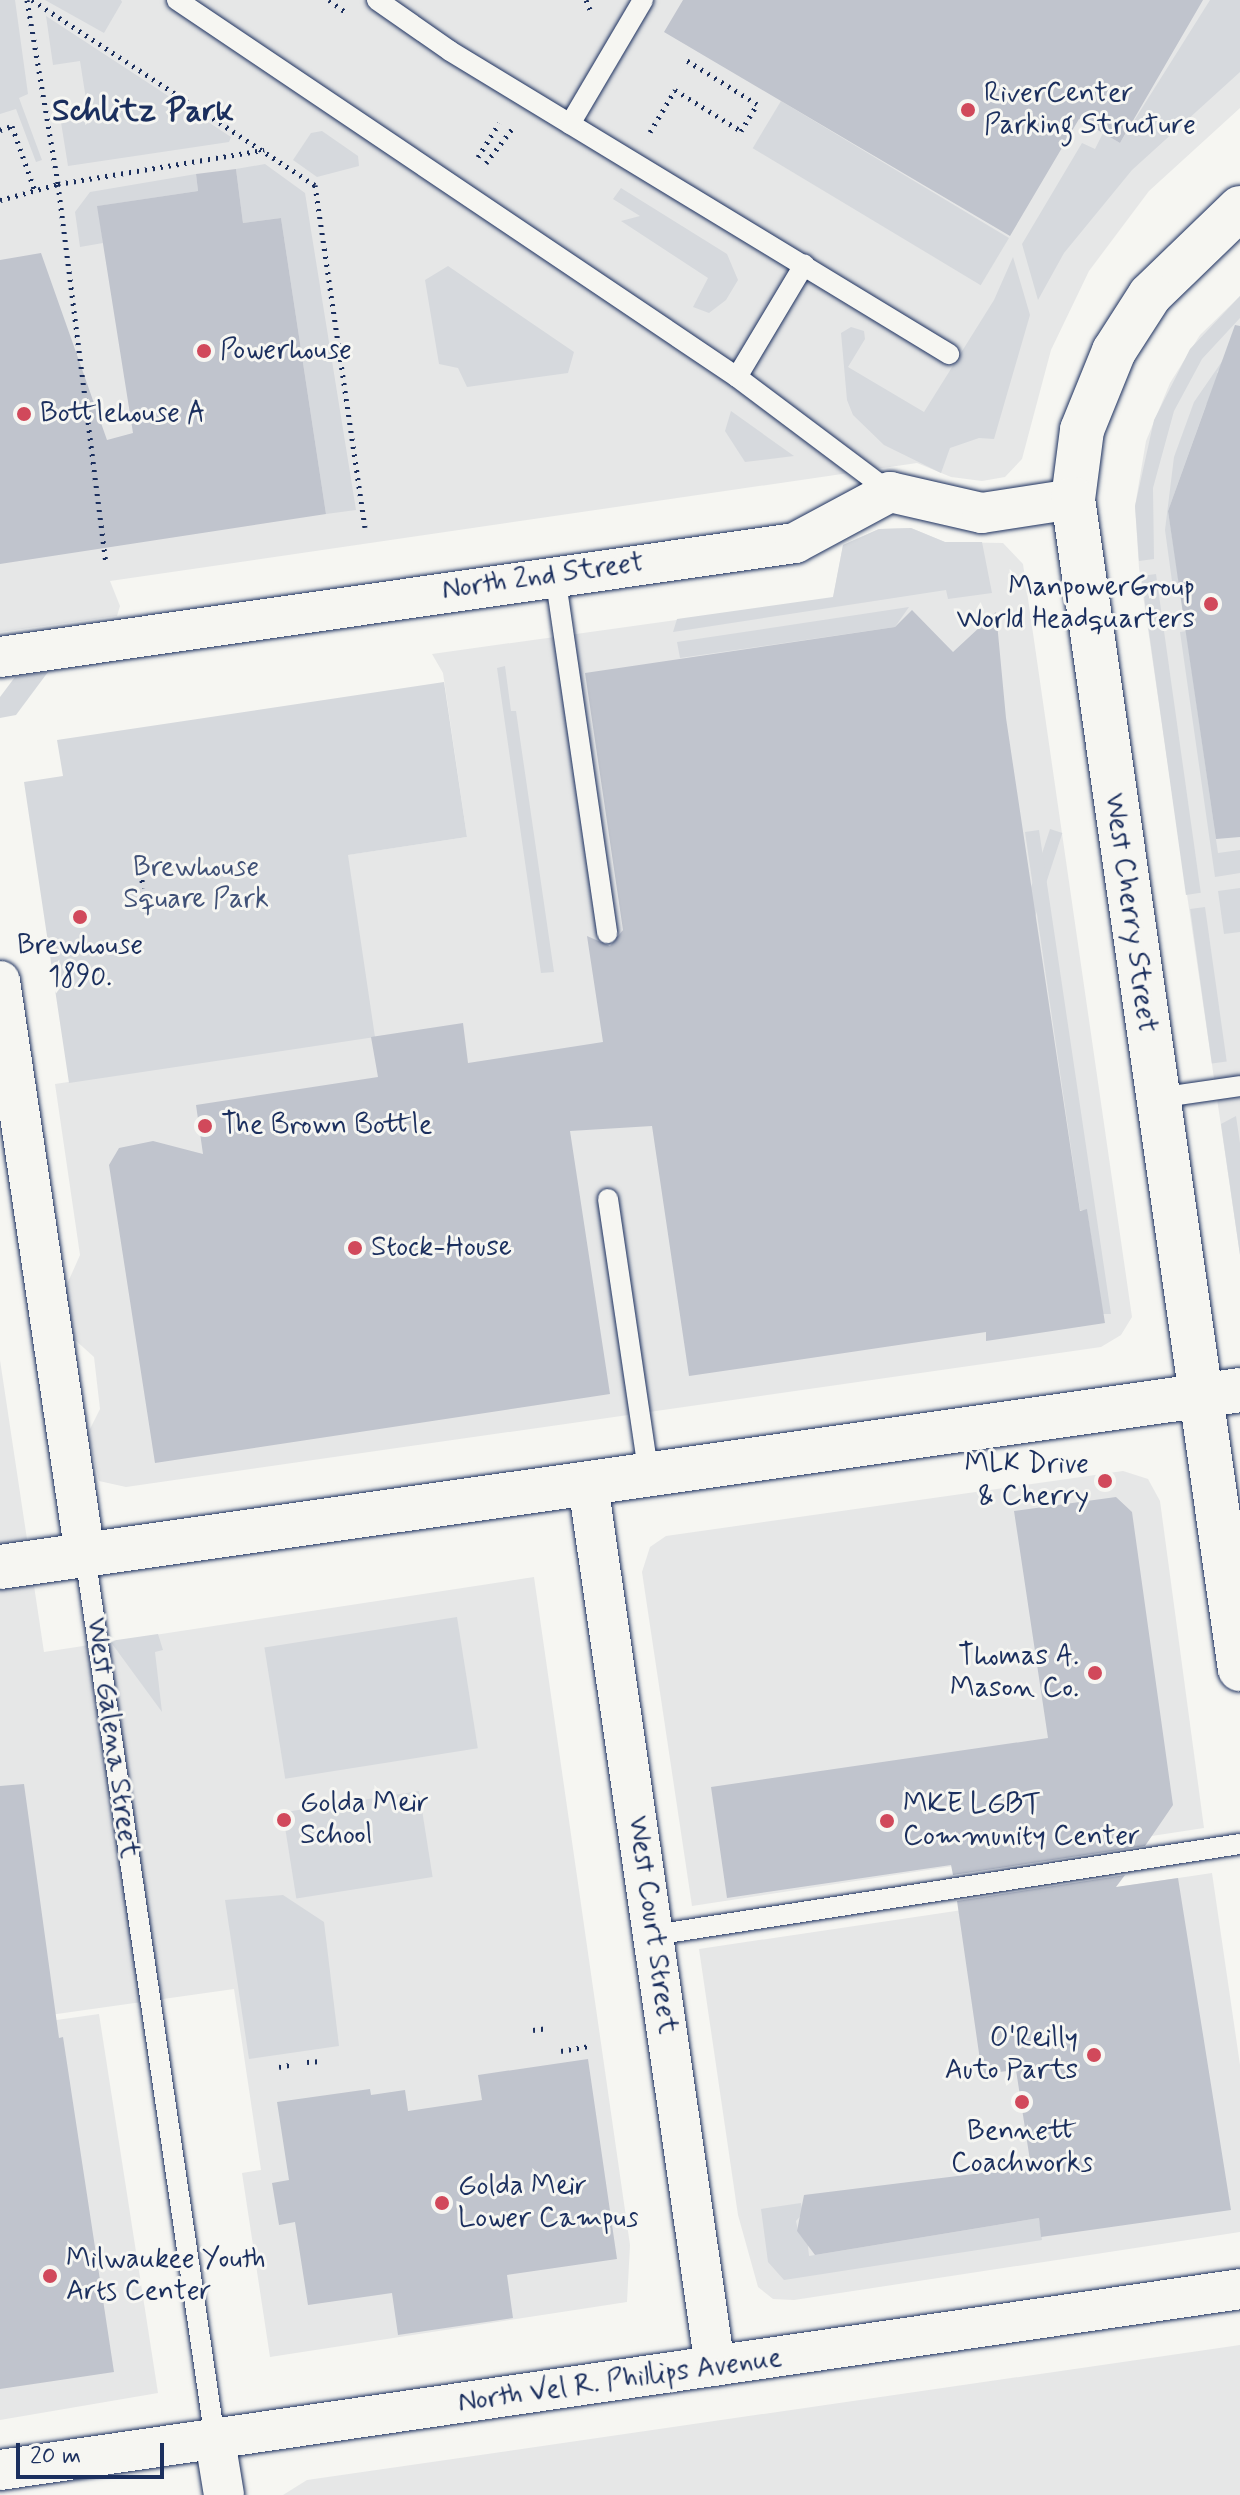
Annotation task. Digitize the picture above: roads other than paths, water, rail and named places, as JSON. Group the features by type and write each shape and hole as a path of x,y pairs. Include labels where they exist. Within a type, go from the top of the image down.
{"street":[{"name":"West Cherry Street","path":"1240,208 1155,289 1114,351 1082,430 1073,499 1158,1098 1220,1393 1240,1669"},
{"path":"890,492 982,513 1073,499"},
{"name":"North 2nd Street","path":"0,657 795,543 890,492"},
{"name":"West Galena Street","path":"0,981 85,1555"},
{"path":"0,1567 1220,1393"},
{"name":"West Court Street","path":"588,1484 715,2366"},
{"name":"North Vel R. Phillips Avenue","path":"0,2470 1240,2289"},
{"name":"West Galena Street","path":"215,2440 224,2495"}],"lane":[{"path":"177,0 737,377 890,492"},
{"path":"377,0 570,124 949,354"},
{"path":"570,124 643,0"},
{"path":"737,377 804,265"},
{"path":"555,575 607,933"},
{"path":"1158,1098 1240,1086"},
{"path":"608,1199 649,1475"},
{"name":"West Galena Street","path":"85,1555 215,2440"},
{"path":"654,1935 1240,1844"}],"place":[{"name":"RiverCenter Parking Structure","path":"968,110"},
{"name":"Powerhouse","path":"204,351"},
{"name":"Bottlehouse A","path":"24,414"},
{"name":"ManpowerGroup World Headquarters","path":"1211,604"},
{"name":"Brewhouse 1890.","path":"80,917"},
{"name":"The Brown Bottle","path":"205,1126"},
{"name":"Stock-House","path":"355,1248"},
{"name":"MLK Drive & Cherry","path":"1105,1481"},
{"name":"Thomas A. Mason Co.","path":"1095,1673"},
{"name":"Golda Meir School","path":"284,1820"},
{"name":"MKE LGBT Community Center","path":"887,1821"},
{"name":"O'Reilly Auto Parts","path":"1094,2055"},
{"name":"Bennett Coachworks","path":"1022,2102"},
{"name":"Golda Meir Lower Campus","path":"442,2203"},
{"name":"Milwaukee Youth Arts Center","path":"50,2276"}],"district":[{"name":"Schlitz Park","path":"143,111"}],"park label":[{"name":"Brewhouse Square Park","path":"196,884"}]}
